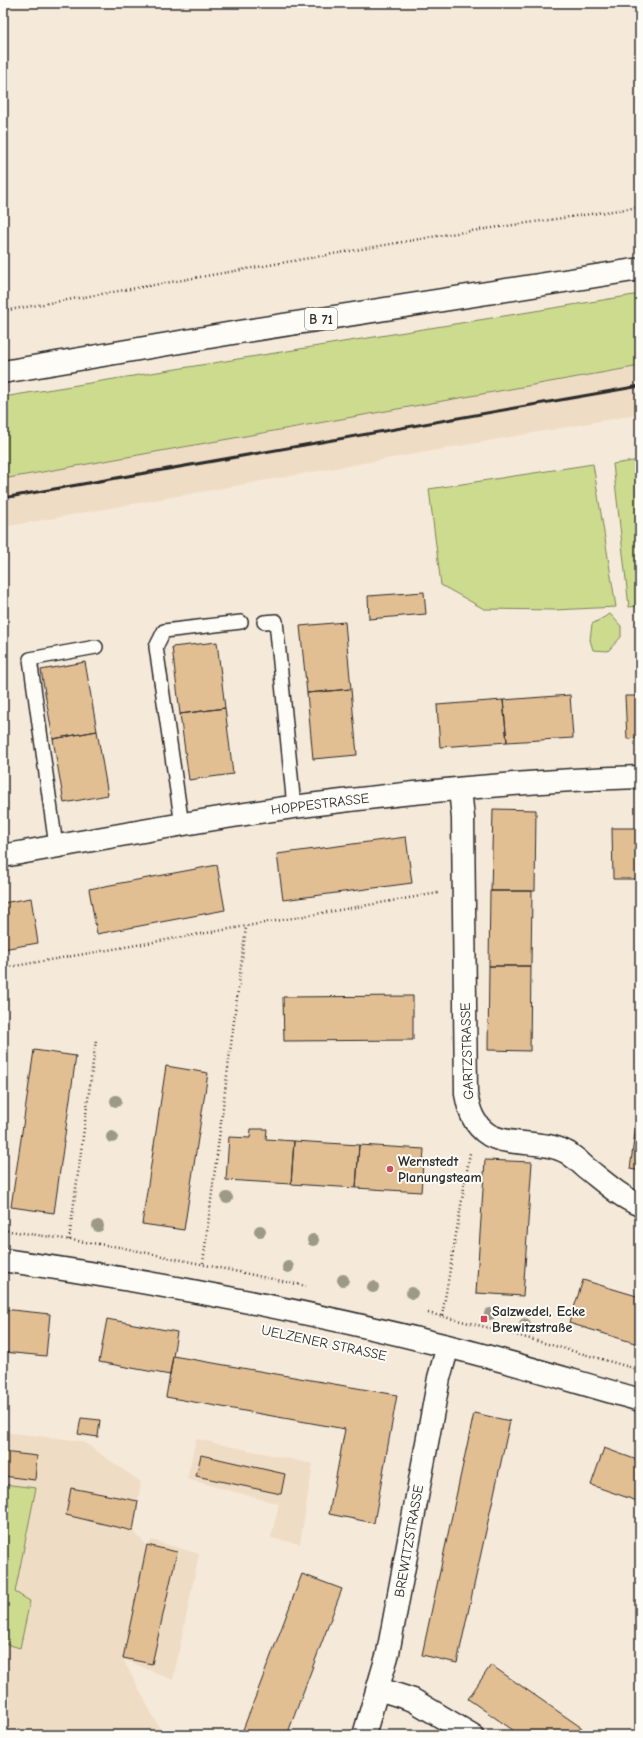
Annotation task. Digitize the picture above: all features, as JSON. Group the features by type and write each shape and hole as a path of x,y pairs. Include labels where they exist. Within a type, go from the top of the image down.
{"street":[{"name":"B 71","path":"3,372 233,333 640,269"},
{"name":"HOPPESTRASSE","path":"3,856 294,807 460,789 574,779 640,777"},
{"name":"GARTZSTRASSE","path":"460,789 463,818 466,1094 470,1114 479,1127 489,1135 505,1140 548,1145 569,1154 626,1199 640,1205"},
{"name":"UELZENER STRASSE","path":"3,1260 114,1277 234,1300 448,1346 640,1400"},
{"name":"BREWITZSTRASSE","path":"364,1735 379,1689 388,1653 439,1378 448,1346"},
{"path":"379,1689 413,1700 472,1735"}],"lane":[{"path":"264,622 276,621 294,807"},
{"path":"182,825 156,647 164,631 241,622"},
{"path":"56,846 30,659 96,647"}],"path":[{"path":"3,312 443,235 640,207"},
{"path":"3,968 464,889"},
{"path":"203,1263 246,927"},
{"path":"69,1240 96,1040"},
{"path":"442,1316 469,1156 479,1127"}],"shaded area":[{"path":"640,366 640,414 3,527 3,479"},
{"path":"3,1432 82,1441 141,1482 133,1531 147,1545 152,1540 199,1554 173,1680 123,1659 163,1735 3,1735"},
{"path":"196,1439 313,1464 300,1544 271,1538 279,1504 187,1479"}],"green space":[{"path":"640,294 640,366 3,479 3,397"},
{"path":"640,460 640,606 629,607 613,464"},
{"path":"593,464 616,607 555,610 484,609 441,585 429,489"},
{"path":"610,614 621,626 621,637 608,651 593,650 590,640 592,624"},
{"path":"3,1484 36,1488 15,1592 30,1601 20,1648 3,1643"}],"building":[{"path":"424,592 426,614 369,619 368,596"},
{"path":"345,622 351,689 307,693 300,626"},
{"path":"217,642 225,708 180,714 172,647"},
{"path":"85,662 97,731 53,739 41,670"},
{"path":"351,689 357,755 313,759 307,693"},
{"path":"570,695 573,738 507,742 503,700"},
{"path":"625,696 640,696 640,738 627,739"},
{"path":"503,700 507,742 440,747 437,705"},
{"path":"225,708 233,774 189,780 180,714"},
{"path":"97,731 108,795 64,803 53,739"},
{"path":"493,809 536,810 535,891 491,891"},
{"path":"612,828 640,828 640,879 613,879"},
{"path":"406,837 412,883 283,900 277,854"},
{"path":"217,865 225,910 97,934 89,889"},
{"path":"490,891 532,891 531,966 489,966"},
{"path":"31,898 38,943 3,949 3,903"},
{"path":"489,966 531,966 530,1051 488,1050"},
{"path":"413,996 413,1040 284,1041 283,997"},
{"path":"34,1050 76,1056 54,1213 11,1207"},
{"path":"166,1066 208,1073 184,1230 142,1224"},
{"path":"640,1097 640,1171 630,1169"},
{"path":"251,1129 267,1129 266,1139 294,1141 291,1184 226,1180 229,1137 250,1138"},
{"path":"294,1141 359,1145 356,1188 291,1184"},
{"name":"Wernstedt Planungsteam","path":"359,1145 424,1149 421,1192 356,1188"},
{"path":"485,1160 532,1162 523,1296 476,1293"},
{"path":"583,1280 640,1297 640,1338 638,1344 569,1323"},
{"path":"3,1309 50,1314 46,1356 3,1352"},
{"path":"107,1319 177,1332 170,1375 99,1362"},
{"path":"173,1356 397,1395 374,1523 329,1514 345,1429 166,1397"},
{"path":"474,1413 510,1421 457,1663 422,1655"},
{"path":"81,1418 100,1420 98,1437 78,1434"},
{"path":"604,1448 640,1461 640,1502 591,1485"},
{"path":"3,1452 37,1456 35,1480 3,1476"},
{"path":"201,1455 285,1474 281,1494 196,1476"},
{"path":"71,1488 138,1501 133,1531 66,1515"},
{"path":"147,1545 177,1552 152,1664 123,1658"},
{"path":"302,1574 342,1589 287,1735 241,1735"},
{"path":"491,1665 582,1728 577,1735 520,1735 468,1699"}],"railway":[{"path":"3,498 640,386"}],"place":[{"name":"Wernstedt Planungsteam","path":"390,1169"},
{"name":"Salzwedel, Ecke Brewitzstraße","path":"484,1319"}]}
